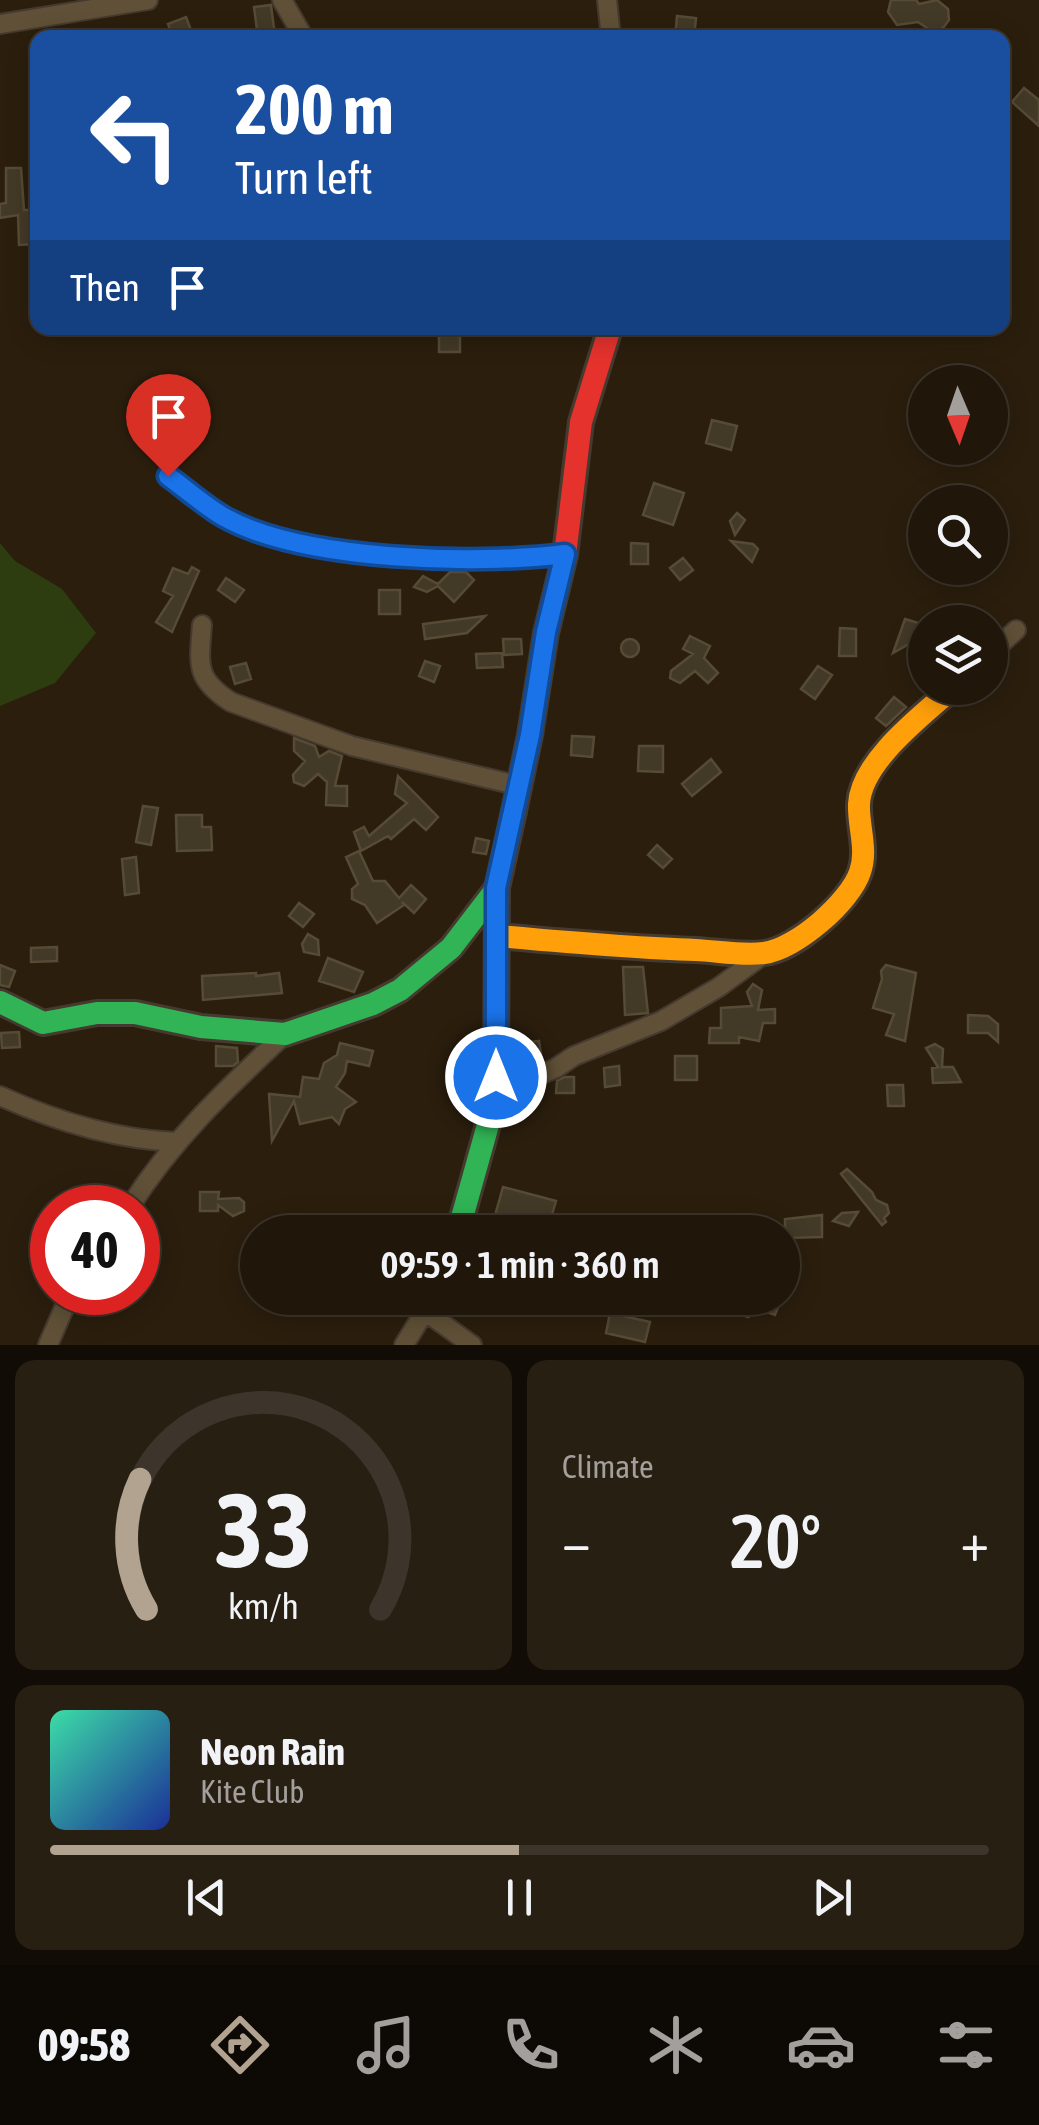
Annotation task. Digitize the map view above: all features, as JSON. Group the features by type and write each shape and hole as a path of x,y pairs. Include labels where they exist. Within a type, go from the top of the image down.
{"street":[{"path":"0,24 148,0"},
{"path":"282,0 299,30"},
{"path":"607,0 610,30"},
{"path":"462,1215 494,1094 496,888 565,554 580,422 608,335"},
{"path":"168,476 225,518 296,541 386,556 442,559 502,560 565,554"},
{"path":"202,624 203,679 232,702 352,746 520,786"},
{"path":"1008,637 1016,630"},
{"path":"498,936 612,947 765,953 779,950 799,937 858,883 863,861 859,798 863,785 881,760 937,705"},
{"path":"145,1185 175,1142 285,1034 373,1004 400,990 450,948 496,888"},
{"path":"494,1094 662,1020 765,953"},
{"path":"0,1002 43,1023 97,1013 135,1013 201,1027 285,1034"},
{"path":"0,1096 94,1130 127,1138 175,1142"},
{"path":"48,1345 61,1315"},
{"path":"404,1345 423,1315"},
{"path":"440,1315 472,1345"}],"green space":[{"path":"0,543 15,561 62,589 96,633 55,683 0,706"}],"building":[{"path":"891,0 916,0 919,4 937,0 948,9 949,20 943,28 930,30 918,22 897,25 888,12"},
{"path":"271,5 274,30 257,30 254,7"},
{"path":"677,16 696,18 695,30 676,30"},
{"path":"186,17 191,30 170,30 168,24"},
{"path":"1024,88 1039,100 1039,126 1012,102"},
{"path":"6,168 21,168 24,210 30,210 30,244 19,245 18,215 0,218 0,204 6,203"},
{"path":"439,336 460,336 460,352 439,352"},
{"path":"712,420 737,426 731,450 706,443"},
{"path":"654,483 684,493 673,525 643,515"},
{"path":"737,513 745,520 735,535 730,521"},
{"path":"731,541 753,544 758,549 752,562"},
{"path":"631,543 648,544 648,564 631,564"},
{"path":"683,558 693,570 680,580 670,568"},
{"path":"192,567 199,571 172,632 156,622 173,596 163,591 173,568 188,574"},
{"path":"450,572 466,572 474,580 454,602 438,586 427,592 414,587 423,576 438,584"},
{"path":"226,578 244,590 235,602 218,590"},
{"path":"379,590 400,590 400,614 379,614"},
{"path":"485,616 467,633 425,639 423,624"},
{"path":"905,619 908,620 908,645 893,653"},
{"path":"840,628 856,629 856,656 839,656"},
{"path":"690,636 710,646 704,658 718,673 708,683 695,671 680,683 670,678 671,671 693,654 683,649"},
{"path":"503,639 521,639 522,654 504,655"},
{"path":"630,639 639,648 630,657 621,648"},
{"path":"502,653 503,667 477,668 476,654"},
{"path":"425,661 440,666 434,682 419,676"},
{"path":"246,663 251,679 235,684 230,667"},
{"path":"818,666 832,675 815,699 801,689"},
{"path":"894,697 906,707 886,726 876,718"},
{"path":"572,736 594,737 592,757 571,755"},
{"path":"294,738 315,746 319,757 329,751 342,756 335,786 347,786 347,806 326,805 327,782 318,774 304,786 294,782 293,775 305,761 294,751"},
{"path":"639,746 663,746 663,772 638,771"},
{"path":"711,759 721,772 692,796 682,784"},
{"path":"398,776 438,817 426,830 414,819 391,839 388,836 361,851 354,832 364,827 369,836 407,803 395,794"},
{"path":"143,806 158,808 151,845 136,842"},
{"path":"176,815 202,815 202,827 211,827 212,850 177,851"},
{"path":"476,838 489,841 486,854 473,852"},
{"path":"657,845 672,859 663,868 648,855"},
{"path":"359,851 373,881 385,881 399,898 411,885 426,899 414,913 402,902 404,905 377,923 365,905 352,899 352,889 358,884 346,857"},
{"path":"136,857 139,893 125,895 122,859"},
{"path":"299,903 314,914 303,927 289,916"},
{"path":"308,934 318,940 319,955 304,952 302,944"},
{"path":"57,947 57,961 31,962 31,948"},
{"path":"328,958 363,972 354,992 319,981"},
{"path":"0,965 15,971 9,987 0,985"},
{"path":"886,965 916,973 905,1041 886,1035 894,1014 873,1008 881,971"},
{"path":"623,967 643,967 648,1013 625,1015"},
{"path":"279,973 282,993 203,1000 202,976"},
{"path":"753,984 762,990 758,1010 775,1009 775,1023 763,1023 759,1041 739,1037 739,1043 709,1043 710,1028 721,1028 721,1008 752,1006 747,992"},
{"path":"968,1015 988,1016 998,1024 998,1042 988,1033 968,1033"},
{"path":"19,1032 20,1047 2,1048 1,1033"},
{"path":"539,1041 542,1060 514,1066 514,1044"},
{"path":"340,1043 373,1051 369,1066 347,1061 336,1087 356,1102 345,1109 339,1124 332,1117 300,1124 294,1101 272,1141 269,1094 300,1097 303,1077 319,1079 324,1063 337,1055"},
{"path":"935,1044 943,1049 942,1067 953,1067 961,1082 933,1083 932,1068 938,1067 926,1048"},
{"path":"216,1046 237,1048 238,1062 233,1066 216,1066"},
{"path":"675,1056 697,1056 697,1080 675,1080"},
{"path":"619,1066 620,1085 605,1087 604,1068"},
{"path":"574,1077 574,1093 556,1093 557,1081"},
{"path":"887,1085 903,1085 904,1106 888,1106"},
{"path":"847,1169 876,1200 887,1205 889,1213 882,1225 841,1174"},
{"path":"503,1187 556,1201 552,1215 495,1215"},
{"path":"200,1192 219,1192 218,1199 239,1198 244,1202 244,1211 233,1216 218,1205 218,1211 200,1211"},
{"path":"858,1212 849,1226 833,1221 842,1213"},
{"path":"822,1215 822,1237 800,1238 800,1217"},
{"path":"610,1315 650,1322 645,1342 606,1333"}],"traffic: fast":[{"path":"463,1215 491,1114 496,1077 497,888 514,811"},
{"path":"0,1002 43,1023 97,1013 135,1013 201,1027 285,1034 373,1004 400,990 451,948 497,888"}],"traffic: slow":[{"path":"498,936 747,954 777,950 791,943 834,910 854,884 863,855 859,804 862,788 895,740 934,705"}],"traffic: jam":[{"path":"514,811 546,633 565,555 581,422 608,335"}],"route":[{"path":"168,476 225,518 280,538 386,556 479,560 565,554 496,888 496,1077"}]}
